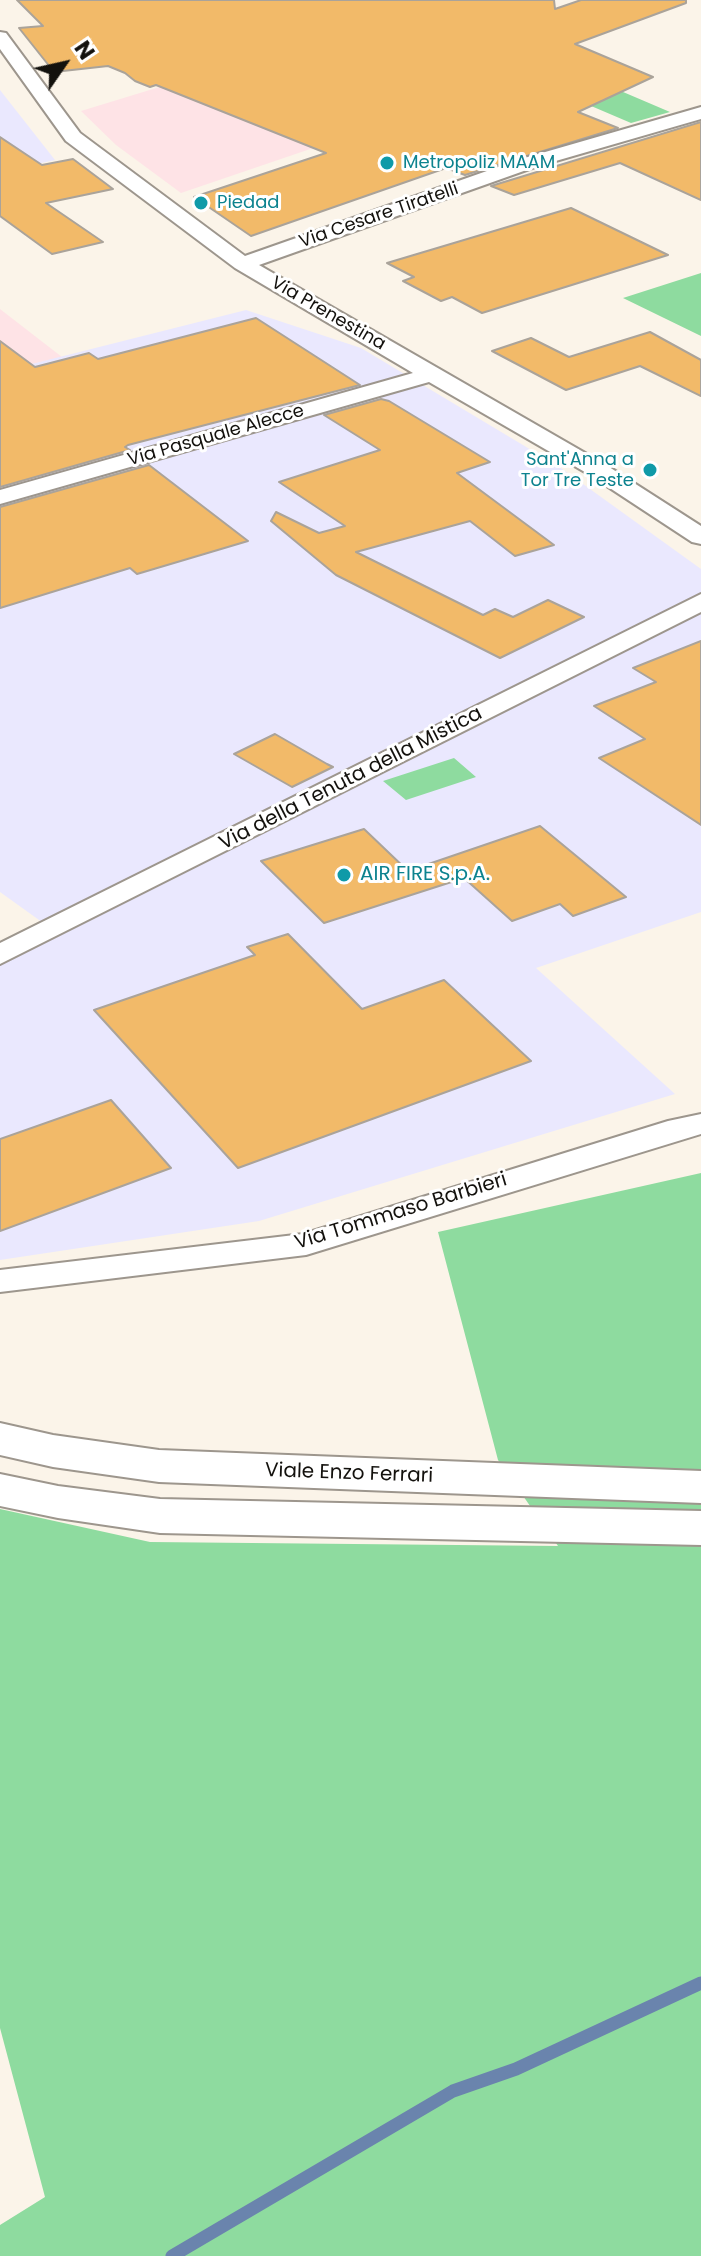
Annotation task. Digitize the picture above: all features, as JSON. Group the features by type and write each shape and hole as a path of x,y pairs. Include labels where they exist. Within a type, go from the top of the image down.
{"main road":[{"name":"Viale Enzo Ferrari","path":"0,1439 53,1451 159,1466 701,1487"},
{"path":"0,1490 58,1502 160,1516 701,1528"}],"street":[{"name":"Via Prenestina","path":"0,37 11,66 82,145 242,264 598,470 701,537"},
{"name":"Via Cesare Tiratelli","path":"242,264 528,163 701,113"},
{"name":"Via Pasquale Alecce","path":"0,497 433,374"},
{"name":"Via della Tenuta della Mistica","path":"0,955 701,602"},
{"name":"Via Tommaso Barbieri","path":"0,1281 306,1244 701,1124"}],"shaded area":[{"path":"261,56 419,112 181,193 116,145 81,111"},
{"path":"0,90 55,160 0,172"},
{"path":"0,309 62,357 0,372"},
{"path":"246,310 361,348 558,466 701,569 701,912 536,968 675,1094 259,1221 0,1260 0,960 53,930 0,892 0,372"}],"green space":[{"path":"602,83 670,112 631,123 563,94"},
{"path":"701,273 701,336 623,298"},
{"path":"454,758 476,777 406,800 383,781"},
{"path":"701,1173 701,2256 0,2256 0,2225 45,2197 0,2028 0,1509 150,1542 558,1546 498,1460 438,1232"}],"building":[{"path":"17,0 554,0 555,9 581,0 686,0 686,3 575,44 653,77 578,112 618,128 465,175 446,168 251,236 194,197 326,153 156,85 150,87 108,66 54,72 19,28 43,26"},
{"path":"701,122 701,200 620,163 514,195 491,186"},
{"path":"0,137 42,165 73,159 113,189 46,203 103,242 52,254 0,216"},
{"path":"571,208 668,255 482,313 452,297 441,301 403,281 414,277 387,263"},
{"path":"256,318 360,385 128,445 125,447 130,450 0,487 0,341 35,367 89,353 98,359"},
{"path":"650,332 701,360 701,396 640,366 566,390 492,351 531,338 569,357"},
{"path":"381,399 490,462 457,473 554,545 515,556 470,521 356,552 483,615 495,609 513,617 548,600 584,617 500,658 336,575 271,521 276,512 319,533 345,526 279,482 380,450 324,415"},
{"path":"149,465 248,541 137,574 130,568 0,608 0,507"},
{"path":"701,641 701,825 599,758 645,739 594,706 656,682 633,668"},
{"path":"275,734 333,767 292,787 234,754"},
{"path":"540,826 626,897 573,916 560,904 512,921 464,878 324,923 261,861 364,829 408,871"},
{"path":"288,934 362,1009 444,980 531,1061 238,1168 94,1010 255,955 247,947"},
{"path":"111,1100 171,1168 0,1231 0,1139"}],"waterway":[{"path":"172,2256 453,2091 516,2069 701,1983"}],"place":[{"name":"Metropoliz MAAM","path":"387,163"},
{"name":"Piedad","path":"201,203"},
{"name":"Sant'Anna a Tor Tre Teste","path":"650,470"},
{"name":"AIR FIRE S.p.A.","path":"344,875"}]}
